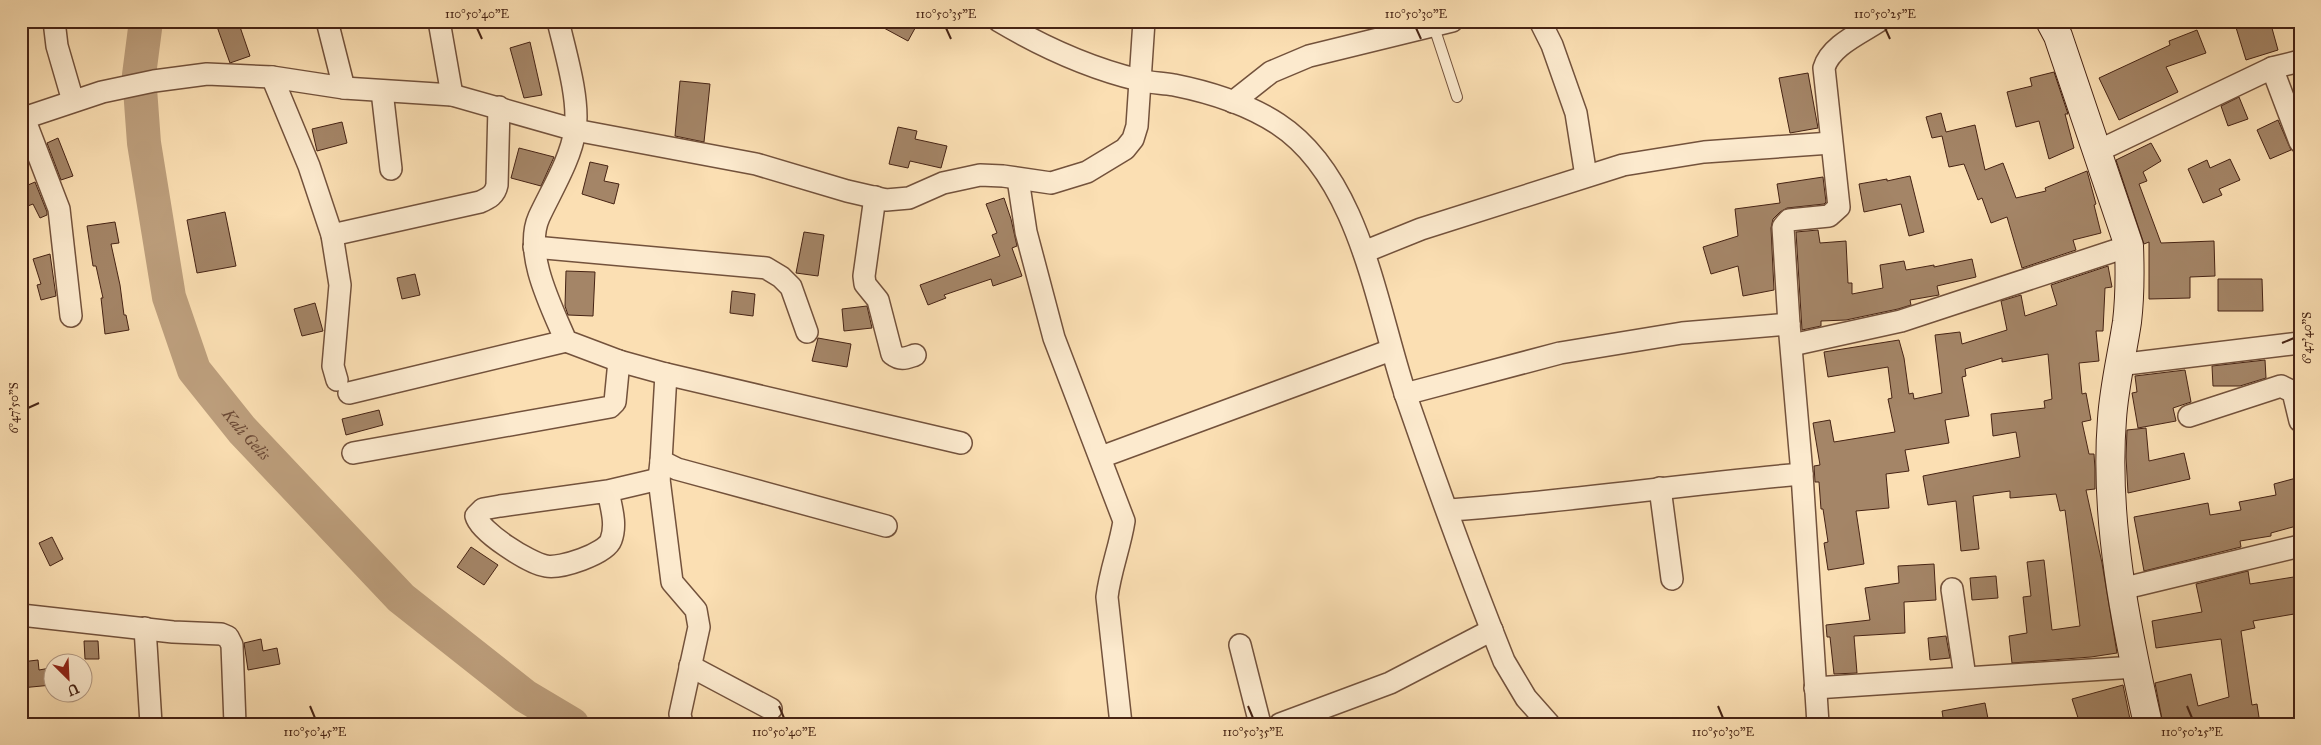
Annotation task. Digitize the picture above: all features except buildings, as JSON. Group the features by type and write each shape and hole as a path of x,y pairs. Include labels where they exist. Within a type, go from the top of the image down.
{"street":[{"path":"54,21 57,46 73,100"},
{"path":"327,21 344,88"},
{"path":"439,21 452,95"},
{"path":"558,21 573,88 576,130 560,175 538,220 534,248 548,296 566,341"},
{"path":"999,21 1078,62 1139,80 1176,86 1233,102 1277,123 1302,141 1320,163 1339,196 1364,252 1376,288 1391,350 1405,394 1504,661 1526,698 1549,724"},
{"path":"71,316 59,209 22,118 102,92 154,81 207,74 272,77 344,88 452,95 576,130 756,164 847,192 886,200 909,198 943,183 980,176 1003,176 1051,183 1087,172 1125,150 1133,139 1137,126 1144,21"},
{"path":"1540,21 1552,45 1576,113 1586,176"},
{"path":"1818,724 1802,474 1783,228 1789,220 1829,216 1839,207 1824,68 1826,61 1843,44 1879,21"},
{"path":"2050,21 2058,36 2129,246 2130,281 2127,322 2118,365 2112,420 2113,514 2121,589 2148,724"},
{"path":"1233,102 1271,72 1308,56 1443,24"},
{"path":"2096,152 2272,68 2300,61"},
{"path":"2272,68 2300,142"},
{"path":"272,77 309,166 332,235 340,285 333,366 343,386 566,341 619,361 666,374 961,442"},
{"path":"382,91 391,169"},
{"path":"332,235 480,202 490,197 496,191 497,185 499,107"},
{"path":"1364,252 1421,229 1623,165 1704,152 1831,142"},
{"path":"1018,179 1026,232 1054,338 1124,521 1121,542 1109,576 1107,597 1121,724"},
{"path":"875,197 864,267 865,284 878,300 892,354 903,359 915,355"},
{"path":"1405,394 1560,353 1682,333 1790,335 1900,321 2129,246"},
{"path":"534,248 766,268 781,277 791,287 807,332"},
{"path":"2118,365 2300,343"},
{"path":"1101,457 1391,350"},
{"path":"353,453 610,407 615,402 619,361"},
{"path":"666,374 660,470 672,582 696,610 699,627 680,714 682,724"},
{"path":"2189,416 2282,386 2293,392 2300,421"},
{"path":"608,491 614,528 608,546 599,553 558,566 548,567 530,559 486,532 479,525 476,516 483,509 608,491 660,470 677,469 886,526"},
{"path":"1448,510 1604,497 1660,488 1802,474"},
{"path":"1660,488 1672,579"},
{"path":"2121,589 2300,546"},
{"path":"1952,589 1965,677"},
{"path":"21,615 221,634 228,637 232,645 235,724"},
{"path":"145,628 151,724"},
{"path":"1280,724 1390,683 1492,630"},
{"path":"1240,645 1260,724"},
{"path":"690,666 771,709"},
{"path":"1815,688 2135,666"}],"lane":[{"path":"1443,24 1457,97"}],"waterway":[{"name":"Kali Gelis","path":"146,21 139,75 144,143 169,297 194,370 242,430 401,598 525,696 572,724"}]}
